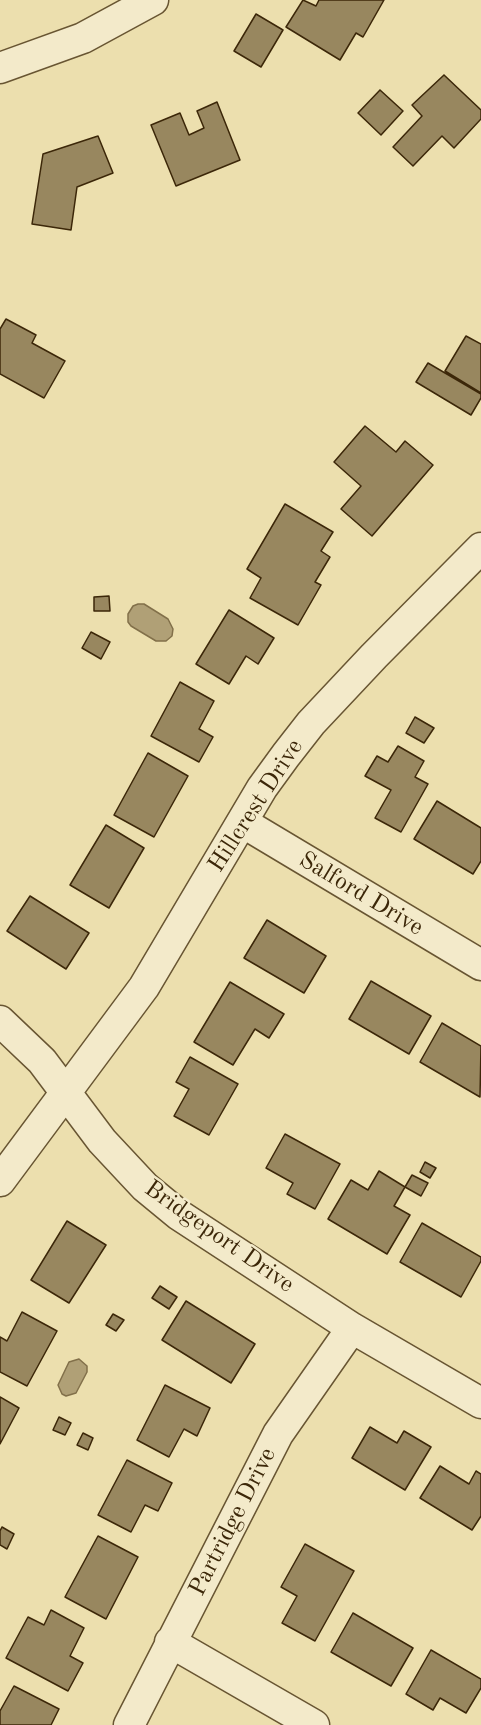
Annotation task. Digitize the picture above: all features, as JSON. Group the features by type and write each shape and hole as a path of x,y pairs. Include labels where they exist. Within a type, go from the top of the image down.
{"street":[{"path":"0,68 83,38 153,0"},
{"name":"Hillcrest Drive","path":"0,1181 65,1090 144,987 262,788 311,723 481,548"},
{"name":"Salford Drive","path":"242,822 481,965"},
{"name":"Bridgeport Drive","path":"0,1020 42,1061 102,1141 144,1187 179,1215 352,1328 481,1402"},
{"name":"Partridge Drive","path":"129,1725 278,1434 352,1328"},
{"path":"170,1642 314,1725"}],"shaded area":[{"path":"144,604 168,619 173,629 172,636 166,641 156,641 131,626 128,622 128,614 133,606"},
{"path":"79,1359 87,1366 87,1372 76,1393 66,1396 62,1394 58,1385 69,1362"}],"building":[{"path":"303,0 316,6 319,0 384,0 363,37 356,33 340,60 286,27"},
{"path":"256,14 283,30 261,67 234,51"},
{"path":"444,75 481,110 481,119 454,148 442,136 413,166 393,147 422,116 412,105"},
{"path":"380,90 403,111 381,135 358,113"},
{"path":"217,102 240,160 176,186 151,125 180,113 189,135 204,128 197,111"},
{"path":"98,136 113,173 77,187 71,230 32,224 43,154"},
{"path":"6,319 36,335 32,343 65,361 44,398 0,374 0,329"},
{"path":"466,336 481,344 481,393 445,371"},
{"path":"428,363 481,394 471,415 416,382"},
{"path":"365,426 396,452 405,441 433,465 372,536 341,509 361,486 334,462"},
{"path":"285,504 333,532 321,551 330,557 315,582 321,585 298,625 250,598 261,578 247,569"},
{"path":"109,596 110,611 94,611 94,597"},
{"path":"229,610 274,638 258,664 246,656 229,684 196,664"},
{"path":"91,632 110,642 101,659 82,648"},
{"path":"180,682 214,701 199,729 213,737 199,762 151,736"},
{"path":"415,717 434,728 424,743 406,733"},
{"path":"398,746 424,761 415,777 428,784 401,832 375,818 391,790 365,776 377,756 388,762"},
{"path":"148,753 188,776 154,837 114,815"},
{"path":"437,801 481,828 481,861 473,874 414,839"},
{"path":"106,825 144,848 109,908 70,885"},
{"path":"30,896 89,933 66,969 7,931"},
{"path":"267,920 326,956 304,993 244,958"},
{"path":"371,981 431,1016 409,1054 349,1019"},
{"path":"230,982 284,1014 269,1038 255,1029 233,1065 194,1042"},
{"path":"442,1023 481,1046 480,1097 420,1062"},
{"path":"190,1057 238,1084 209,1135 174,1116 189,1089 176,1082"},
{"path":"285,1134 340,1164 315,1209 287,1194 293,1183 266,1168"},
{"path":"425,1162 436,1168 430,1178 420,1172"},
{"path":"379,1171 405,1187 394,1206 410,1215 387,1254 328,1219 351,1180 368,1190"},
{"path":"412,1175 428,1183 421,1196 405,1187"},
{"path":"67,1221 106,1245 69,1303 31,1280"},
{"path":"422,1223 481,1257 461,1297 400,1262"},
{"path":"160,1286 177,1297 169,1309 152,1298"},
{"path":"186,1301 255,1344 231,1383 162,1340"},
{"path":"22,1312 57,1331 27,1386 0,1372 0,1337 7,1341"},
{"path":"113,1314 124,1320 116,1331 106,1325"},
{"path":"165,1385 210,1408 197,1436 184,1429 169,1457 137,1440"},
{"path":"0,1397 19,1408 0,1444"},
{"path":"59,1417 71,1423 65,1435 53,1430"},
{"path":"370,1427 397,1443 404,1431 431,1447 405,1490 352,1458"},
{"path":"83,1433 93,1438 88,1450 77,1445"},
{"path":"127,1460 172,1483 158,1511 145,1505 131,1532 98,1515"},
{"path":"440,1466 469,1484 476,1471 481,1474 481,1516 472,1530 420,1498"},
{"path":"2,1527 14,1534 7,1549 0,1545"},
{"path":"98,1536 138,1557 106,1619 65,1597"},
{"path":"305,1544 354,1571 315,1641 282,1623 297,1596 281,1587"},
{"path":"51,1610 84,1628 70,1656 83,1663 68,1691 6,1658 28,1617 44,1625"},
{"path":"353,1613 413,1648 391,1686 331,1652"},
{"path":"431,1650 481,1679 481,1688 466,1713 440,1698 433,1710 406,1694"},
{"path":"14,1686 59,1709 51,1725 0,1725 0,1711"}]}
